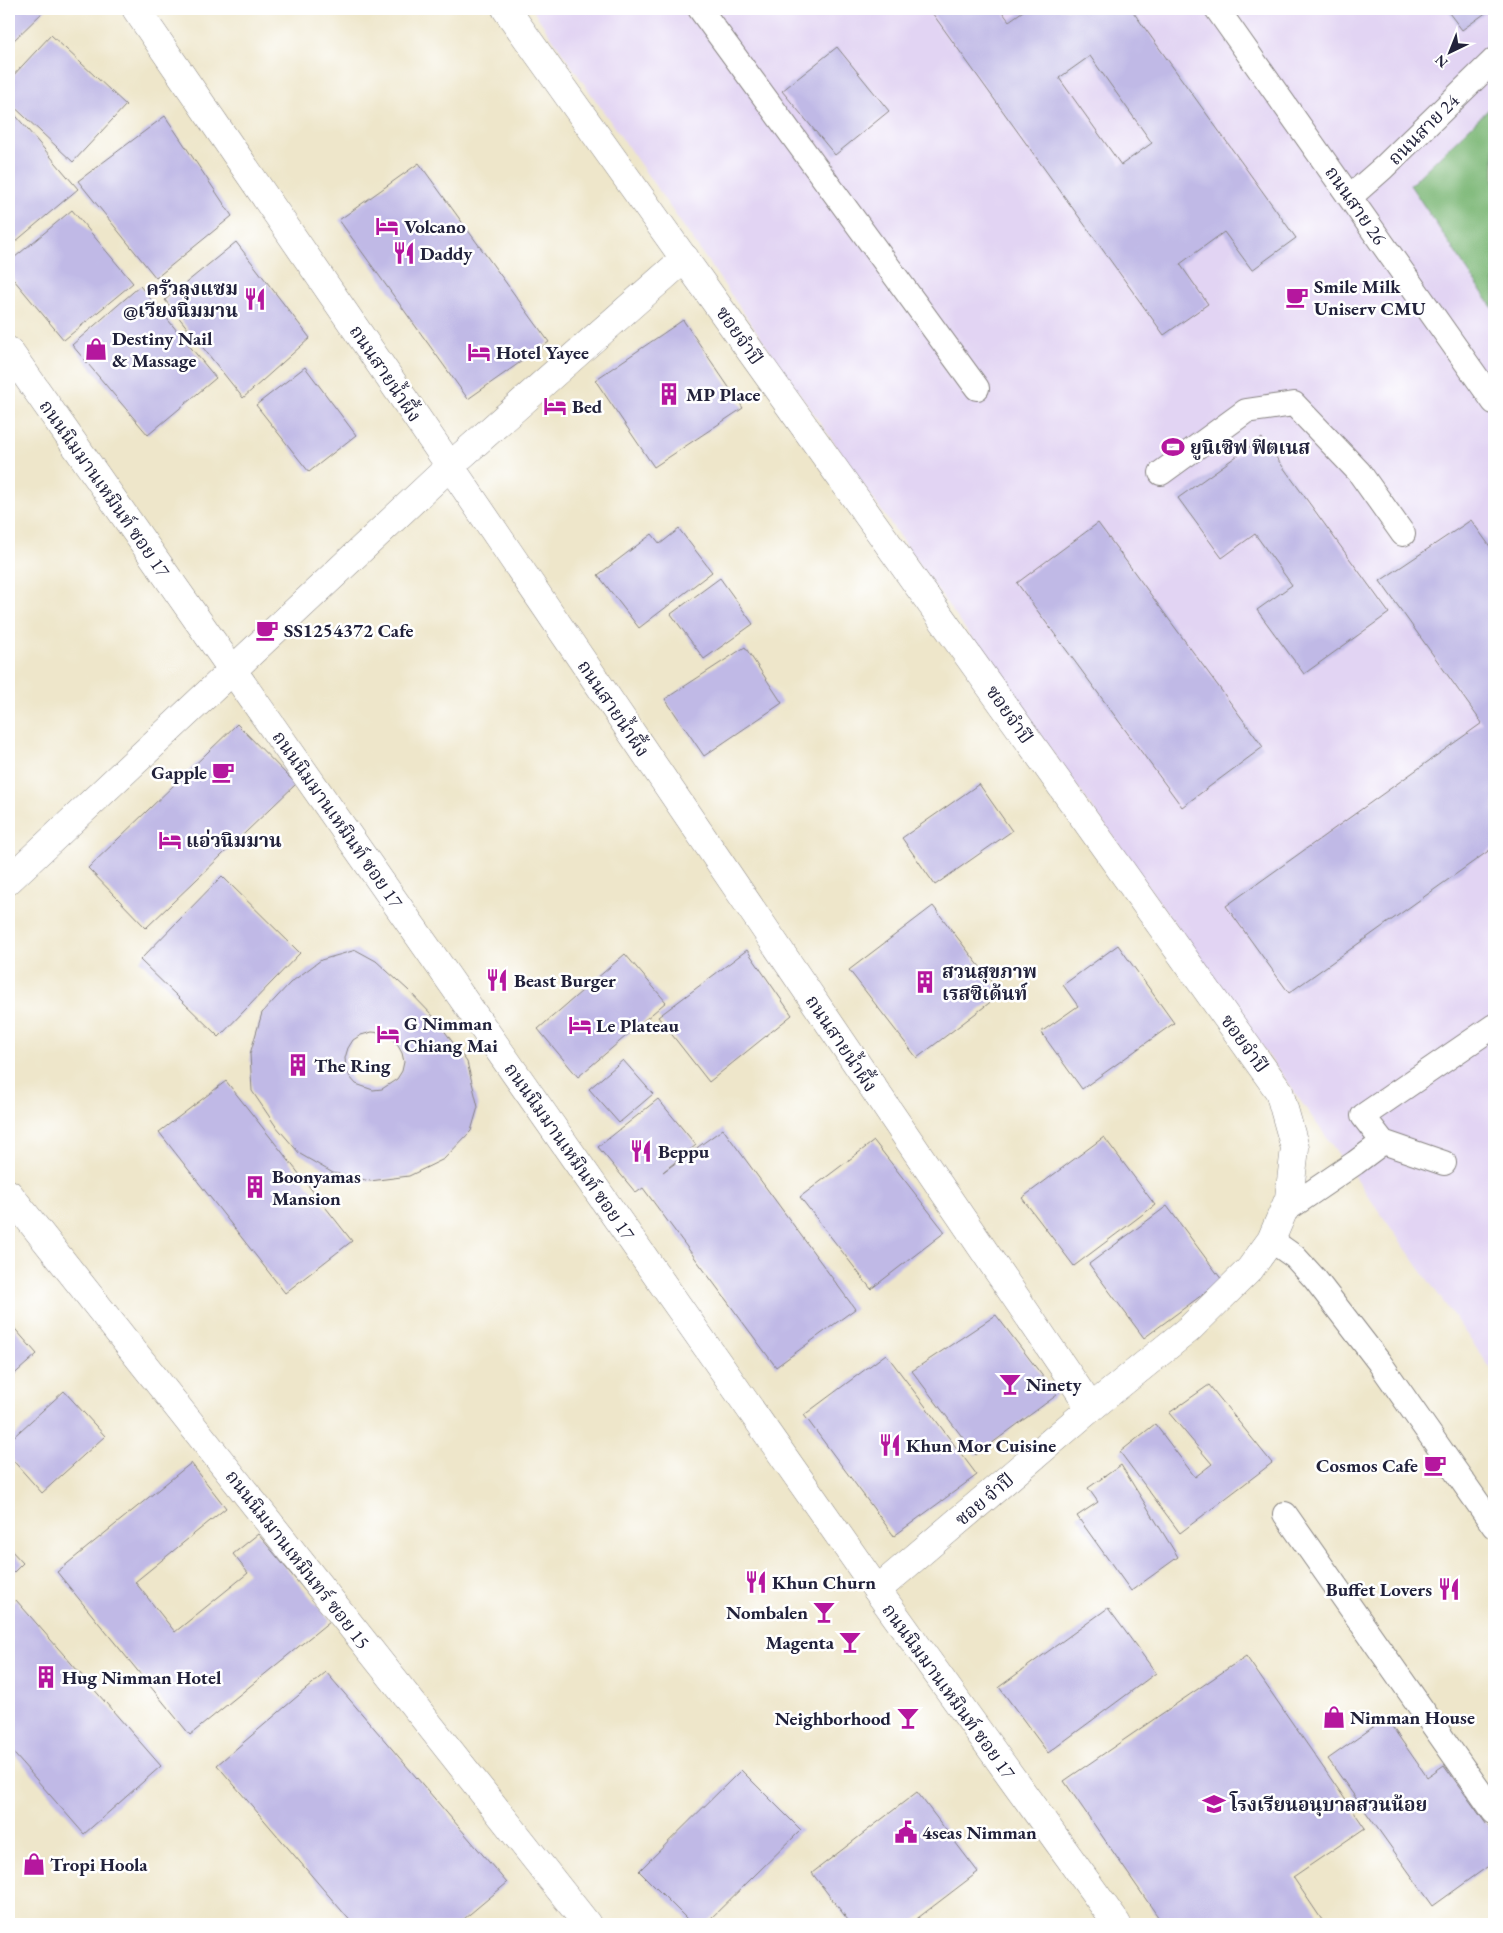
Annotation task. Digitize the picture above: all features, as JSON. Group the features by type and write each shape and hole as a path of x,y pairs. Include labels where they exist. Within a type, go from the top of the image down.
{"street":[{"name":"ถนนสายน้ำผึ้ง","path":"136,9 450,466 1091,1408"},
{"name":"ซอยจำปี","path":"506,9 1279,1091 1295,1148 1289,1198 1271,1240 1250,1269 1189,1329 1091,1408"},
{"path":"9,880 450,466 684,258"},
{"name":"ถนนนิมมานเหมินท์ ซอย 17","path":"12,365 234,670 877,1590 1117,1924"},
{"name":"ถนนนิมมานเหมินทร์ ซอย 15","path":"9,1194 587,1924"},
{"name":"ซอย จำปี","path":"877,1590 1091,1408"}],"lane":[{"path":"700,9 977,388"},
{"name":"ถนนสาย 26","path":"1217,9 1494,402"},
{"name":"ถนนสาย 24","path":"1350,197 1383,168 1494,60"},
{"path":"1161,473 1246,411 1294,404 1359,472 1403,534"},
{"path":"1444,1163 1383,1142 1363,1116 1494,1026"},
{"path":"1283,1212 1383,1142"},
{"path":"1271,1240 1295,1258 1315,1279 1378,1362 1494,1526"},
{"path":"1285,1514 1494,1812"}],"shaded area":[{"path":"532,9 1494,9 1494,1373 899,536"}],"green space":[{"path":"1494,104 1494,310 1410,185"}],"building":[{"path":"9,9 46,9 9,45"},
{"path":"1000,9 1009,21 1026,9 1131,9 1296,238 1252,270 1224,232 1180,264 1208,304 1164,335 930,10","holes":["1090,56 1152,143 1121,165 1059,78"]},
{"path":"1446,9 1491,9 1462,30"},
{"path":"51,35 126,105 73,162 9,102 9,80"},
{"path":"837,47 889,111 835,155 782,91"},
{"path":"11,110 78,189 9,247 9,112"},
{"path":"165,116 232,216 156,278 78,181"},
{"path":"419,163 549,342 468,399 339,220"},
{"path":"72,210 133,283 64,340 9,274 9,262"},
{"path":"236,242 310,338 243,398 165,300"},
{"path":"140,286 216,378 148,435 72,345"},
{"name":"MP Place","path":"683,320 743,408 654,467 595,380"},
{"path":"305,367 356,435 309,472 256,405"},
{"path":"1262,438 1389,613 1304,674 1257,610 1292,585 1255,534 1222,558 1178,498"},
{"path":"1471,520 1494,552 1494,847 1289,993 1226,906 1482,723 1380,581"},
{"path":"1098,523 1263,747 1182,807 1017,583"},
{"path":"679,529 712,572 639,628 598,575 652,534 660,544"},
{"path":"720,578 753,624 704,659 671,614"},
{"path":"745,647 782,703 704,756 665,699"},
{"path":"237,724 296,784 146,928 88,868"},
{"path":"979,784 1012,831 935,885 902,838"},
{"path":"222,876 300,953 219,1037 140,960"},
{"name":"สวนสุขภาพ เรสซิเด้นท์","path":"933,906 1001,994 917,1058 849,970"},
{"path":"1118,945 1174,1023 1082,1089 1041,1032 1078,1006 1063,985"},
{"name":"The Ring","path":"356,950 376,961 435,1018 467,1062 478,1107 471,1131 444,1159 409,1176 370,1181 333,1173 300,1154 275,1125 252,1091 250,1054 262,1013 290,983 321,960","holes":["372,1032 382,1033 390,1037 397,1044 404,1062 402,1071 397,1079 382,1089 373,1090 356,1084 346,1068 345,1058 353,1040 361,1035"]},
{"path":"747,950 792,1015 709,1082 658,1017"},
{"path":"625,954 666,1002 578,1077 538,1029"},
{"path":"623,1060 653,1094 619,1123 589,1089"},
{"name":"Boonyamas Mansion","path":"226,1081 352,1241 285,1293 159,1132"},
{"path":"658,1099 696,1145 663,1172 723,1129 855,1309 776,1367 643,1188 636,1193 598,1147"},
{"path":"1104,1137 1155,1205 1074,1266 1022,1198"},
{"path":"874,1141 945,1232 871,1289 800,1197"},
{"path":"1167,1206 1222,1280 1144,1338 1089,1264"},
{"path":"996,1315 1057,1395 976,1455 912,1371"},
{"path":"9,1322 37,1354 9,1379"},
{"name":"Khun Mor Cuisine","path":"886,1354 977,1475 894,1536 804,1415"},
{"path":"1209,1385 1272,1463 1180,1533 1120,1452 1155,1424 1195,1477 1212,1464 1169,1413"},
{"path":"64,1391 105,1436 42,1493 9,1456 9,1441"},
{"path":"191,1463 226,1508 135,1582 175,1632 248,1573 233,1554 258,1534 330,1621 190,1735 57,1572"},
{"path":"1121,1465 1178,1557 1131,1591 1077,1516 1098,1502 1088,1488"},
{"path":"9,1548 23,1563 9,1577"},
{"name":"Hug Nimman Hotel","path":"16,1600 161,1766 84,1834 9,1748 9,1606"},
{"path":"1108,1608 1156,1673 1048,1753 999,1687"},
{"name":"โรงเรียนอนุบาลสวนน้อย","path":"1246,1656 1365,1828 1293,1877 1322,1920 1316,1924 1163,1924 1064,1781"},
{"path":"326,1672 507,1883 458,1924 353,1924 217,1765"},
{"path":"1386,1718 1427,1777 1444,1765 1494,1835 1494,1862 1433,1906 1328,1759"},
{"path":"741,1770 801,1830 705,1924 692,1924 639,1871"},
{"name":"4seas Nimman","path":"917,1792 978,1872 910,1924 851,1924 812,1873"}],"place":[{"name":"Volcano","path":"387,226"},
{"name":"Daddy","path":"404,253"},
{"name":"Smile Milk Uniserv CMU","path":"1297,297"},
{"name":"ครัวลุงแซม @เวียงนิมมาน","path":"255,299"},
{"name":"Destiny Nail & Massage","path":"96,349"},
{"name":"Hotel Yayee","path":"479,352"},
{"name":"MP Place","path":"669,394"},
{"name":"Bed","path":"555,406"},
{"name":"ยูนิเซิฟ ฟิตเนส","path":"1173,447"},
{"name":"SS1254372 Cafe","path":"267,630"},
{"name":"Gapple","path":"223,772"},
{"name":"แอ่วนิมมาน","path":"170,840"},
{"name":"Beast Burger","path":"497,980"},
{"name":"สวนสุขภาพ เรสซิเด้นท์","path":"925,982"},
{"name":"Le Plateau","path":"580,1025"},
{"name":"G Nimman Chiang Mai","path":"388,1034"},
{"name":"The Ring","path":"298,1065"},
{"name":"Beppu","path":"641,1151"},
{"name":"Boonyamas Mansion","path":"255,1187"},
{"name":"Ninety","path":"1010,1384"},
{"name":"Khun Mor Cuisine","path":"890,1445"},
{"name":"Cosmos Cafe","path":"1435,1465"},
{"name":"Khun Churn","path":"756,1582"},
{"name":"Buffet Lovers","path":"1449,1589"},
{"name":"Nombalen","path":"824,1612"},
{"name":"Magenta","path":"850,1642"},
{"name":"Hug Nimman Hotel","path":"46,1677"},
{"name":"Nimman House","path":"1334,1717"},
{"name":"Neighborhood","path":"908,1718"},
{"name":"โรงเรียนอนุบาลสวนน้อย","path":"1214,1804"},
{"name":"4seas Nimman","path":"906,1832"},
{"name":"Tropi Hoola","path":"34,1864"}]}
